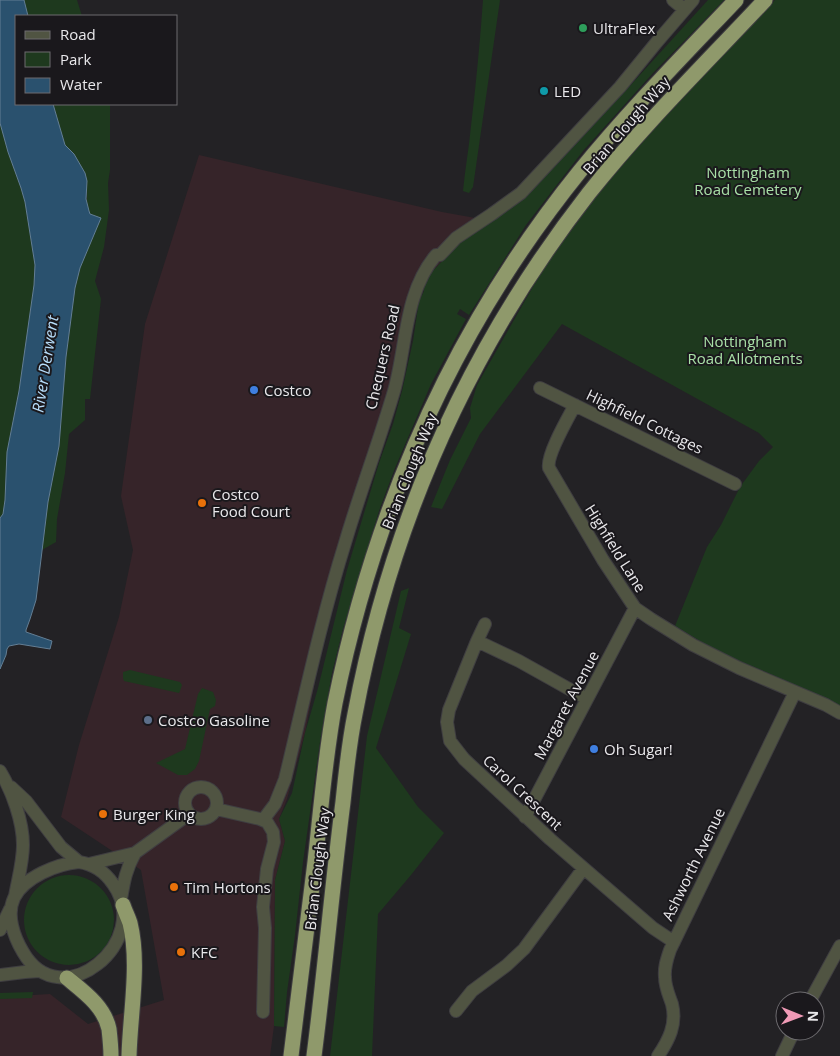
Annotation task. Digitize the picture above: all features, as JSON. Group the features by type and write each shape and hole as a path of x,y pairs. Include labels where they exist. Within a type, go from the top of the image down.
{"highway":[{"name":"Brian Clough Way","path":"291,1056 335,705 366,578 388,513 420,432 446,378 496,289 524,246 581,170 657,83 736,0"},
{"name":"Brian Clough Way","path":"314,1056 334,873 354,716 368,649 386,584 422,480 440,439 481,357 515,300 566,225 604,175 765,0"},
{"path":"122,902 130,921 134,956 134,988 129,1056"},
{"path":"68,978 94,1001 106,1019 112,1056"},
{"path":"285,1056 296,1016"}],"street":[{"path":"673,0 684,9"},
{"name":"Chequers Road","path":"263,820 275,804 285,779 338,568 396,383 412,302 418,283 427,266 436,255 440,255 456,238 521,193 620,88 684,9 694,0"},
{"name":"Highfield Cottages","path":"540,388 735,484"},
{"name":"Highfield Lane","path":"575,405 552,452 548,465 552,475 603,560 635,608 685,640 713,655 840,713"},
{"name":"Margaret Avenue","path":"525,817 635,608"},
{"name":"Carol Crescent","path":"485,624 450,710 448,722 450,741 464,759 525,817 653,928 674,942"},
{"path":"477,641 520,661 587,699"},
{"name":"Ashworth Avenue","path":"658,1056 672,1032 673,1025 673,1007 667,991 665,976 667,958 795,692"},
{"path":"5,779 26,801 61,848 84,863 98,869 111,881 122,902"},
{"path":"5,779 20,820 23,846 11,922 18,943 28,960 40,971 51,976 68,978 76,976 95,966 109,953 119,936 123,921 124,879 135,852"},
{"path":"204,787 212,792 216,800 216,809 213,813 204,819 198,819 189,814 184,801 188,792 195,788 204,787"},
{"path":"216,809 263,820 272,829 274,839 265,880 263,907 265,928 262,1012"},
{"path":"0,930 13,902 24,886 44,872 64,864 84,863 135,852 189,814"},
{"path":"456,1011 472,991 524,949 583,869"},
{"path":"815,991 840,946"},
{"path":"0,976 40,971"},
{"path":"782,1056 789,1041"}],"shaded area":[{"path":"199,155 442,212 492,221 464,238 428,276 423,286 328,613 305,733 287,799 279,819 285,841 275,880 274,1026 270,1056 0,1056 0,997 50,994 88,1024 164,1000 141,870 61,817 79,745 119,617 133,550 121,496 145,324"}],"green space":[{"path":"24,0 77,0 82,15 28,15"},
{"path":"483,0 500,0 473,187 469,193 463,191 475,94"},
{"path":"708,0 724,0 653,73 583,151 526,225 469,315 460,309 457,314 466,319 431,384 395,468 379,511 343,629 332,673 320,742 303,862 284,1027 274,1026 275,880 285,841 279,819 292,793 305,733 347,570 402,391 413,341 419,301 424,291 423,286 428,276 464,238 549,172"},
{"path":"775,0 840,0 840,707 766,672 720,653 675,626 707,547 721,525 740,487 759,461 773,447 759,433 562,324 480,434 442,509 431,507 450,460 471,418 470,408 477,385 548,262 602,189 653,130"},
{"path":"53,105 110,105 109,210 104,247 95,281 101,299 90,399 85,399 85,420 69,434 57,519 56,542 42,550 48,502 59,446 66,357 75,288 90,214 87,205 85,173 65,145"},
{"path":"0,123 25,202 35,265 34,285 19,391 7,452 5,500 3,514 0,518"},
{"path":"409,588 399,628 411,634 376,748 418,807 444,833 378,914 372,1056 330,1056 367,736 401,591"},
{"path":"130,670 180,682 182,685 180,691 179,693 124,681 123,672"},
{"path":"202,688 213,692 216,700 215,706 210,709 199,761 195,769 187,775 178,775 156,763 185,749 198,694"},
{"path":"69,875 86,878 101,888 111,903 114,920 111,937 101,952 86,962 69,965 52,962 37,952 27,937 24,920 27,903 37,888 52,878"},
{"path":"33,992 32,998 0,999 0,993"}],"water":[{"name":"River Derwent","path":"0,0 24,0 28,15 15,15 15,105 53,105 65,145 74,154 85,173 87,181 86,199 90,214 101,218 80,268 75,288 66,357 59,446 48,502 36,600 26,630 26,632 52,641 50,649 19,644 9,646 0,669 0,518 3,514 5,500 7,452 19,391 34,285 35,265 25,202 0,123"}],"place":[{"name":"UltraFlex","path":"583,28"},
{"name":"LED","path":"544,91"},
{"name":"Costco","path":"254,390"},
{"name":"Costco Food Court","path":"202,503"},
{"name":"Costco Gasoline","path":"148,720"},
{"name":"Oh Sugar!","path":"594,749"},
{"name":"Burger King","path":"103,814"},
{"name":"Tim Hortons","path":"174,887"},
{"name":"KFC","path":"181,952"}],"park label":[{"name":"Nottingham Road Cemetery","path":"748,180"},
{"name":"Nottingham Road Allotments","path":"745,350"}]}
